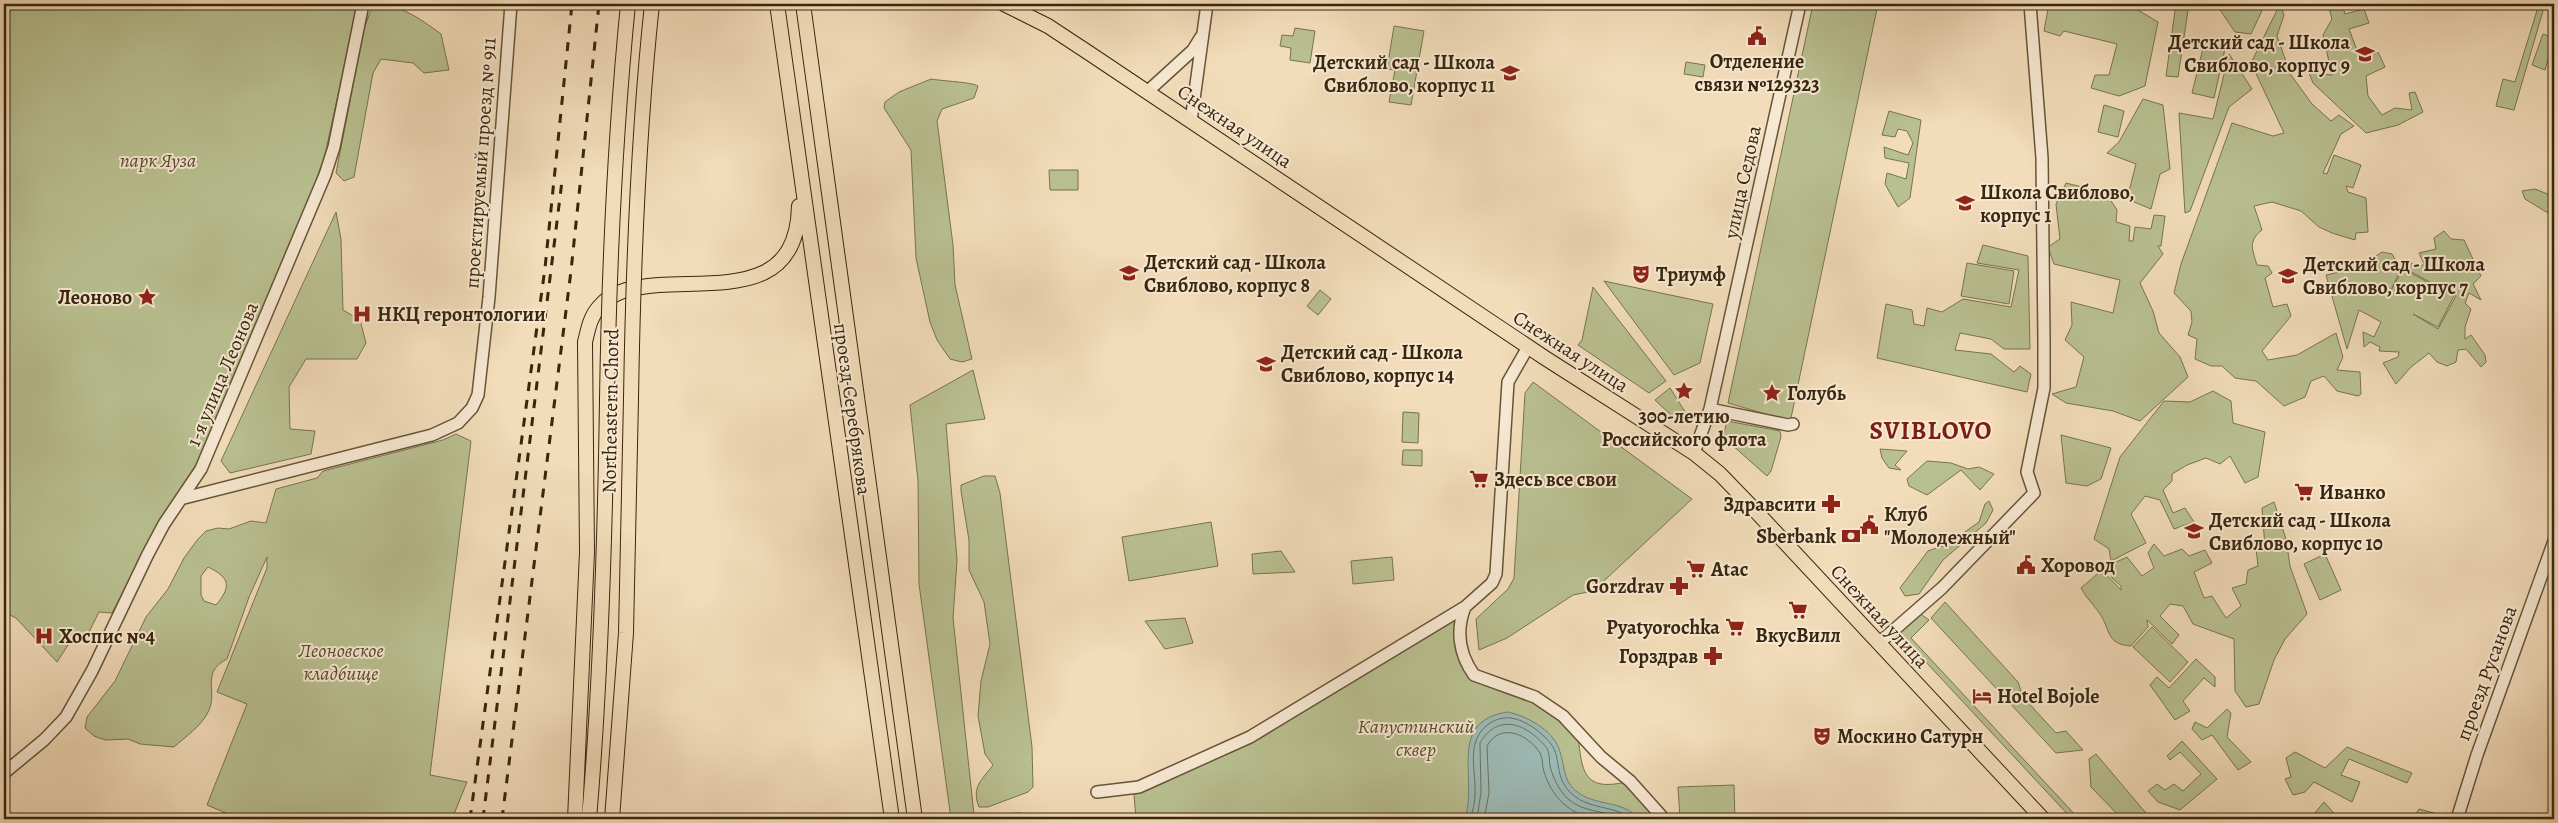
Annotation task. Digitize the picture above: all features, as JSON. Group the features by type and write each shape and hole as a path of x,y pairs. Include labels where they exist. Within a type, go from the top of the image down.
{"main road":[{"name":"Northeastern Chord","path":"589,819 599,696 604,589 608,280 617,120 628,4"},
{"name":"Northeastern Chord","path":"612,819 626,633 634,220 643,88 652,4"},
{"name":"проезд Серебрякова","path":"803,4 915,819"},
{"path":"807,41 812,4"},
{"name":"Снежная улица","path":"1004,4 1048,26 1528,347 1694,453 1730,484 2043,819"},
{"name":"проезд Серебрякова","path":"776,6 892,819"},
{"path":"575,819 586,562 588,458 585,342 589,324 599,307 620,292 636,287 741,280 763,275 778,265 788,254 799,220 800,172"}],"street":[{"name":"1-я улица Леонова","path":"4,773 52,732 77,698 164,524 184,498 218,434 326,175 334,147 363,4"},
{"name":"проектируемый проезд № 911","path":"184,498 432,435 458,423 472,408 480,382 486,325 511,4"},
{"path":"1191,121 1207,4"},
{"name":"улица Седова","path":"1694,453 1710,409 1800,4"},
{"path":"1879,643 1942,588 2034,493 2027,472 2044,388 2044,340 2042,158 2030,4"},
{"path":"1147,92 1193,50 1202,35"},
{"path":"1097,792 1139,787 1250,737 1465,607 1492,583 1496,574 1508,382 1528,347"},
{"path":"1710,409 1788,426 1793,424"},
{"name":"проезд Русанова","path":"2457,819 2477,755 2554,541"},
{"path":"1465,607 1458,629 1463,653 1474,675 1535,697 1563,716 1601,756 1630,781 1664,819"}],"green space":[{"name":"парк Яуза","path":"4,4 358,4 324,159 307,205 196,465 164,513 112,613 99,612 85,640 68,645 57,662 16,618 4,612"},
{"path":"373,4 401,9 417,17 441,34 449,70 424,73 413,63 381,59 373,73 354,177 344,181 336,173 364,29"},
{"path":"1813,4 1878,4 1791,418 1786,420 1728,403"},
{"path":"2047,4 2134,4 2133,7 2158,22 2145,86 2119,96 2091,88 2095,75 2109,75 2117,44 2064,31 2060,36 2044,31 2048,9"},
{"path":"2176,4 2189,4 2178,77 2166,76"},
{"path":"2216,4 2265,4 2251,34 2235,32"},
{"path":"2280,4 2284,15 2277,36 2291,75 2312,104 2331,121 2339,115 2354,126 2341,134 2323,173 2327,174 2334,155 2361,165 2353,188 2346,186 2348,192 2366,198 2368,232 2356,233 2355,240 2319,227 2301,211 2272,202 2254,206 2262,230 2255,238 2252,246 2257,265 2268,266 2272,273 2265,278 2273,307 2287,304 2291,316 2262,351 2268,360 2297,355 2336,333 2343,357 2337,370 2360,372 2361,394 2358,396 2337,391 2324,376 2311,381 2305,397 2284,406 2256,381 2235,378 2222,366 2211,366 2195,359 2197,339 2188,335 2192,322 2191,311 2174,293 2181,264 2232,123 2273,136 2284,133 2251,63"},
{"path":"2328,4 2342,4 2345,14 2364,9 2369,23 2349,29 2360,58 2378,52 2385,67 2366,76 2368,96 2382,115 2395,108 2412,110 2409,93 2415,92 2423,112 2398,125 2366,133 2313,83 2309,73 2332,75 2323,35 2332,19"},
{"path":"2539,4 2545,4 2514,110 2496,106 2503,79 2515,82"},
{"path":"1394,26 1424,31 1411,105 1389,102 1395,70 1387,69"},
{"path":"1295,28 1315,31 1310,63 1290,60 1291,48 1280,46 1282,35 1293,36"},
{"path":"2543,34 2554,38 2545,70 2532,65"},
{"path":"2204,44 2225,49 2214,98 2192,93"},
{"path":"2229,54 2252,89 2229,107 2190,211 2185,213 2179,113 2213,119"},
{"path":"1686,62 1705,65 1703,77 1684,74"},
{"path":"931,79 978,86 974,98 942,109 937,121 953,245 955,285 972,359 962,362 950,359 937,340 930,322 916,258 911,150 884,108 885,102 899,92"},
{"path":"2143,99 2163,105 2170,169 2160,174 2151,209 2127,199 2136,164 2107,153 2119,142"},
{"path":"2104,105 2124,111 2118,137 2098,132"},
{"path":"1889,111 1921,120 1910,198 1898,207 1885,184 1887,173 1906,179 1909,163 1885,158 1884,147 1908,155 1913,143 1907,131 1898,129 1895,137 1882,135"},
{"path":"1049,170 1078,170 1078,190 1050,190"},
{"path":"2554,182 2554,218 2552,213 2548,213 2525,199 2522,191 2535,189 2550,195"},
{"path":"2066,183 2106,193 2117,210 2116,222 2130,226 2129,241 2133,241 2135,227 2151,229 2154,215 2165,216 2161,246 2158,246 2163,254 2140,283 2153,311 2159,333 2180,357 2188,377 2140,421 2113,411 2066,403 2052,394 2076,387 2084,357 2065,340 2072,325 2071,302 2113,313 2120,280 2054,264 2048,247 2060,239 2056,204"},
{"path":"336,212 341,239 343,310 360,320 366,343 357,359 306,359 289,387 290,429 315,431 311,454 230,473 221,461"},
{"path":"2444,231 2451,239 2464,240 2481,276 2473,284 2481,300 2469,293 2465,303 2471,309 2465,327 2465,339 2471,335 2485,355 2486,362 2481,367 2466,349 2458,350 2456,362 2447,366 2437,362 2429,353 2411,367 2396,384 2383,363 2398,357 2399,352 2379,351 2380,347 2370,342 2364,347 2363,332 2374,337 2381,322 2359,310 2347,349 2326,275 2358,268 2368,272 2372,270 2372,259 2382,252 2392,254 2401,269 2388,296 2403,269 2454,296 2438,327 2413,314 2438,329 2456,296 2404,268 2409,262 2420,267 2424,264 2419,253 2436,249 2434,238"},
{"path":"1983,245 2028,256 2030,349 2004,349 1991,339 1960,333 1955,350 1991,354 2014,372 2020,366 2031,374 2027,392 1877,358 1886,304 1912,310 1914,324 1924,326 1927,308 1942,312 1963,299 2011,307 2019,270 1977,263"},
{"path":"1967,263 2014,271 2009,304 1961,296"},
{"path":"1604,281 1713,304 1700,363 1674,375"},
{"path":"1593,287 1666,381 1649,393 1578,345 1582,340"},
{"path":"1320,290 1331,299 1318,315 1307,306"},
{"path":"973,370 985,419 946,424 957,560 953,618 974,815 1021,813 1021,819 951,819 919,584 918,481 910,405"},
{"path":"1533,382 1692,499 1593,591 1573,595 1507,638 1479,650 1476,619 1508,589 1514,578 1525,393"},
{"path":"1670,388 1687,415 1671,415 1655,400"},
{"path":"2213,391 2231,401 2233,423 2265,432 2258,477 2245,483 2230,456 2220,464 2206,458 2187,465 2172,474 2172,481 2163,490 2173,513 2185,508 2194,522 2174,529 2160,500 2145,496 2131,514 2146,543 2111,561 2109,549 2094,539 2120,457 2164,401 2190,402"},
{"path":"1403,412 1419,413 1418,443 1402,442"},
{"path":"1727,421 1780,431 1781,437 1771,471 1767,476 1723,437"},
{"name":"Леоновское кладбище","path":"456,434 471,441 430,775 467,782 452,819 240,819 207,805 247,704 217,692 267,568 267,557 249,597 227,659 214,671 211,684 212,699 210,706 204,719 196,728 174,747 140,744 128,739 105,740 94,736 85,728 87,717 115,681 146,617 168,589 184,558 206,531 218,528 229,529 251,521 266,523 276,489 317,478 323,471 443,440","holes":["208,567 225,579 226,583 224,593 216,605 204,601 201,595 201,576"]},
{"path":"2061,435 2111,448 2101,479 2087,486 2066,483"},
{"path":"1880,449 1907,451 1895,465 1901,470 1889,468 1882,458"},
{"path":"1403,450 1422,450 1422,466 1402,465"},
{"path":"1927,461 1951,463 1968,469 1979,467 1994,474 1980,490 1961,470 1927,495 1909,486 1907,479"},
{"path":"984,476 995,476 1000,493 1032,747 1033,787 1028,792 988,807 979,807 976,794 977,789 993,765 985,754 978,716 981,681 990,644 984,602 969,570 969,540 961,485"},
{"path":"1989,501 1993,510 1986,523 1943,560 1919,594 1905,596 1900,588 1928,551 1948,544 1979,522 1985,504"},
{"path":"2274,502 2286,539 2290,566 2307,614 2285,639 2274,660 2259,704 2246,707 2235,691 2234,639 2193,624 2183,606 2170,604 2160,616 2179,635 2172,644 2147,620 2148,627 2131,646 2117,643 2110,636 2100,614 2081,588 2102,570 2121,590 2121,586 2112,578 2110,565 2127,557 2142,576 2154,568 2148,553 2154,544 2164,556 2182,549 2189,556 2205,550 2212,563 2194,572 2204,598 2212,596 2226,618 2241,606 2232,588 2246,584 2248,570 2258,566 2256,549 2265,547 2262,508"},
{"path":"1211,522 1218,566 1129,581 1122,537"},
{"path":"1281,551 1295,572 1253,574 1252,554"},
{"path":"2325,554 2341,590 2320,600 2304,564"},
{"path":"1392,557 1394,580 1353,584 1351,561"},
{"path":"1945,602 2018,682 2023,697 2056,733 2066,731 2083,750 2056,753 1931,618"},
{"path":"1918,612 1929,620 1911,638 2079,819 2072,819 1898,632"},
{"name":"Капустинский сквер","path":"1455,617 1466,668 1539,703 1578,736 1581,759 1587,776 1601,784 1626,782 1661,819 1136,819 1134,795 1251,742"},
{"path":"1185,618 1193,643 1165,649 1145,621"},
{"path":"2152,627 2188,662 2170,682 2133,647"},
{"path":"2196,659 2215,677 2215,687 2204,678 2183,701 2190,711 2175,720 2150,685 2157,677 2169,688"},
{"path":"2227,709 2231,713 2227,737 2251,762 2238,770 2212,735 2202,740 2192,729 2195,722 2207,728"},
{"path":"2182,741 2217,779 2180,810 2158,802 2148,791 2157,784 2165,790 2174,784 2183,791 2201,774 2180,752 2170,760 2167,756"},
{"path":"2347,747 2412,773 2407,783 2349,759 2341,775 2360,782 2352,802 2314,782 2305,792 2293,795 2285,779 2291,777 2286,758 2295,752 2325,768"},
{"path":"2096,754 2151,819 2122,819 2091,787 2089,759"},
{"path":"1734,785 1735,819 1680,819 1678,787"},
{"path":"2324,802 2339,819 2310,819"},
{"path":"2419,809 2441,815 2442,819 2413,819"}],"water":[{"path":"1507,712 1522,716 1538,724 1551,736 1559,749 1568,781 1576,791 1591,799 1625,808 1639,819 1465,819 1469,786 1468,754 1471,739 1477,727 1489,718"}],"railway":[{"path":"470,819 545,268 572,4"},
{"path":"502,819 571,271 599,4"},
{"path":"483,819 562,181"}],"place":[{"name":"Отделение связи №129323","path":"1757,36"},
{"name":"Детский сад - Школа Свиблово, корпус 9","path":"2365,54"},
{"name":"Детский сад - Школа Свиблово, корпус 11","path":"1510,73"},
{"name":"Школа Свиблово, корпус 1","path":"1965,203"},
{"name":"Детский сад - Школа Свиблово, корпус 8","path":"1129,273"},
{"name":"Триумф","path":"1641,274"},
{"name":"Детский сад - Школа Свиблово, корпус 7","path":"2288,276"},
{"name":"Леоново","path":"147,297"},
{"name":"НКЦ геронтологии","path":"362,314"},
{"name":"Детский сад - Школа Свиблово, корпус 14","path":"1266,364"},
{"name":"300-летию Российского флота","path":"1684,391"},
{"name":"Голубь","path":"1772,393"},
{"name":"Здесь все свои","path":"1479,479"},
{"name":"Иванко","path":"2304,492"},
{"name":"Здравсити","path":"1831,504"},
{"name":"Клуб \"Молодежный\"","path":"1869,525"},
{"name":"Детский сад - Школа Свиблово, корпус 10","path":"2194,531"},
{"name":"Sberbank","path":"1851,536"},
{"name":"Хоровод","path":"2026,565"},
{"name":"Atac","path":"1696,569"},
{"name":"Gorzdrav","path":"1679,586"},
{"name":"ВкусВилл","path":"1798,610"},
{"name":"Pyatyorochka","path":"1735,627"},
{"name":"Хоспис №4","path":"44,636"},
{"name":"Горздрав","path":"1713,656"},
{"name":"Hotel Bojole","path":"1982,696"},
{"name":"Москино Сатурн","path":"1822,736"}],"district":[{"name":"SVIBLOVO","path":"1931,430"}]}
